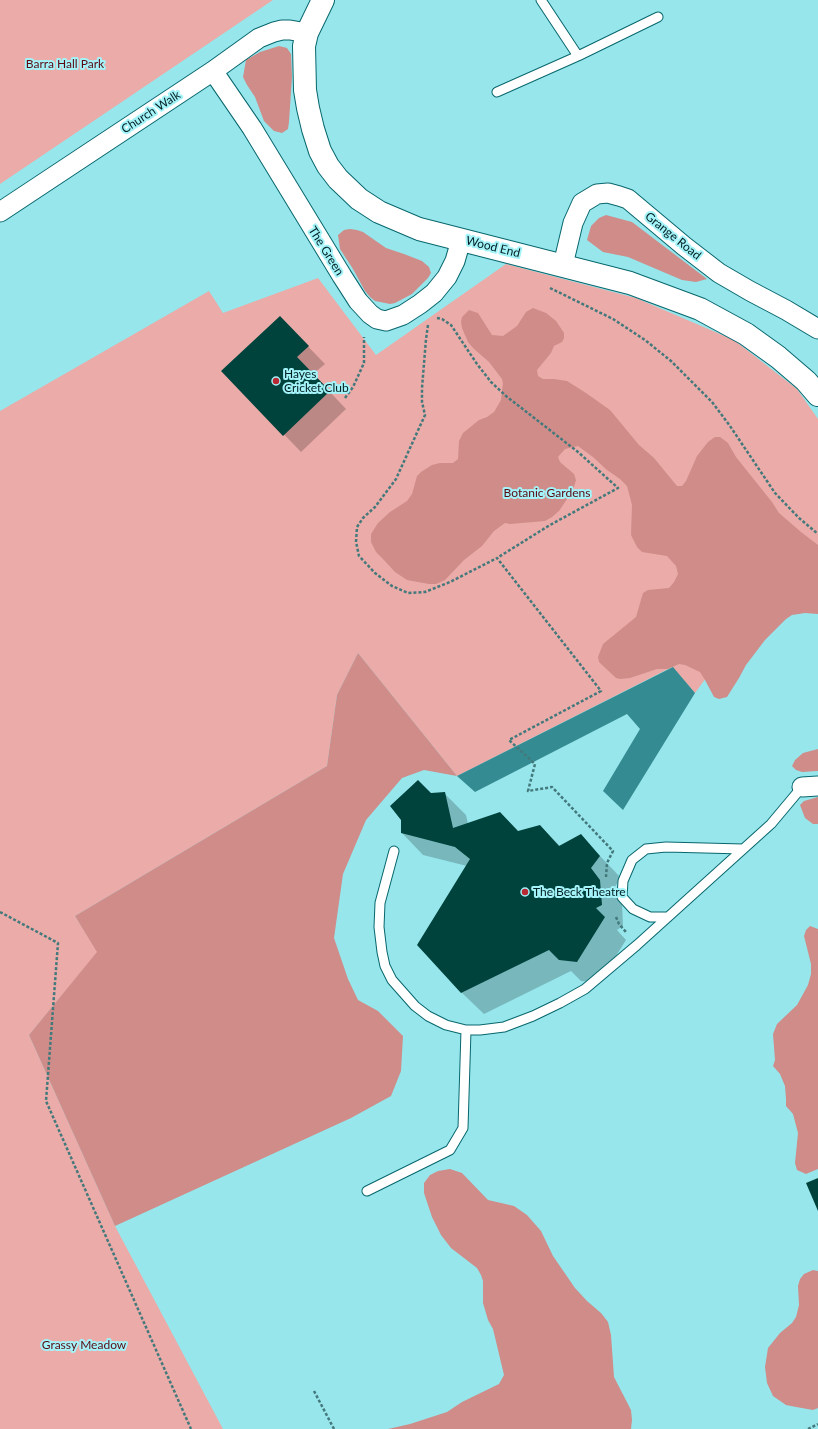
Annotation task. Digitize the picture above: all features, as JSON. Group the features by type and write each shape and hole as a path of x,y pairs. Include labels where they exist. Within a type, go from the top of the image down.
{"street":[{"name":"Wood End","path":"323,0 307,33 304,46 308,108 320,151 328,166 338,179 359,199 379,212 419,229 630,283 700,309 746,334 778,357 806,381 818,395"},
{"name":"Church Walk","path":"0,212 214,71 250,44 267,34 282,30 307,33"},
{"name":"The Green","path":"214,71 252,128 358,302 377,319 386,321 403,315 434,293 447,277 455,261 461,240"},
{"name":"Grange Road","path":"564,265 572,223 582,203 597,194 608,193 628,199 684,246 720,273 818,329"}],"lane":[{"path":"541,0 578,56"},
{"path":"497,92 578,56 658,17"},
{"path":"394,851 380,903 379,927 385,966 392,980 415,1006 428,1016 446,1025 466,1030 504,1027 534,1016 585,988 668,917 810,787"},
{"path":"668,917 650,917 633,909 622,897 623,881 632,860 646,849 666,847 742,849"},
{"path":"367,1191 450,1150 463,1128 466,1030"}],"path":[{"path":"548,287 613,319 645,340 672,361 712,402 775,493 799,518 818,534"},
{"path":"429,318 442,319 451,325 491,382 506,396 578,452 618,488 550,525 497,558 450,582 425,592 408,593 392,586 375,573 359,556 356,542 358,527 363,518 375,507 396,479 425,415 422,402 422,388 426,339 429,318 434,293"},
{"path":"345,398 354,387 364,363 364,321 370,314"},
{"path":"497,558 601,692 509,740 535,764 528,791 552,786 613,851 607,863 605,874 606,881"},
{"path":"0,912 58,943 46,1101 191,1429"},
{"path":"614,912 619,924 636,945"},
{"path":"314,1391 334,1429"},
{"path":"808,1429 818,1424"}],"green space":[{"name":"Barra Hall Park","path":"0,0 273,0 0,184"},
{"path":"279,46 287,48 291,54 292,77 288,129 282,133 274,131 264,121 255,97 243,77 246,60 260,52"},
{"path":"606,215 632,222 707,279 696,282 682,280 628,257 603,252 587,240 591,226 599,218"},
{"path":"350,229 363,232 386,248 422,261 429,267 431,273 412,294 395,303 390,304 375,301 365,291 340,249 338,235 344,230"},
{"path":"506,264 636,298 734,340 797,389 818,419 818,589 741,630 695,693 672,667 457,776 358,653 337,695 327,766 75,916 98,952 29,1035 115,1226 223,1429 0,1429 0,411 209,291 223,313 318,278 376,355"},
{"name":"Botanic Gardens","path":"533,308 546,313 556,321 564,333 562,342 554,346 551,353 537,370 538,376 543,379 567,381 610,410 639,445 654,458 677,486 682,486 686,481 697,456 708,442 715,437 720,437 728,443 736,457 779,513 818,545 818,614 805,613 792,615 786,619 765,640 746,665 727,697 719,699 714,697 700,672 685,665 679,664 668,669 657,669 630,678 620,679 616,678 599,662 598,657 603,644 636,617 643,593 648,590 669,588 678,574 676,566 667,556 642,552 637,547 631,535 632,505 627,486 578,446 565,449 558,457 560,462 574,474 576,480 573,490 559,511 545,521 510,524 505,523 494,531 482,546 464,560 445,580 436,584 429,584 407,580 395,572 376,552 371,542 371,534 378,523 390,512 407,501 412,494 417,476 432,465 440,463 453,463 458,459 459,441 463,433 479,420 494,412 501,400 502,379 489,362 468,342 462,328 462,317 469,310 478,313 492,335 503,336 517,326 526,312"},
{"path":"358,653 457,776 424,770 402,778 366,820 343,874 334,938 348,979 358,1000 378,1011 403,1036 401,1071 391,1096 351,1118 115,1226 29,1035 97,952 75,916 327,766 337,695"},
{"path":"818,749 818,771 802,772 796,770 792,766 795,760 803,753"},
{"path":"818,797 818,824 813,824 805,818 800,805 804,801"},
{"path":"810,926 818,929 818,1169 806,1174 797,1170 795,1163 798,1133 793,1114 786,1106 785,1086 780,1074 773,1066 775,1060 773,1034 777,1024 797,1005 808,985 811,974 811,964 804,936 806,930"},
{"path":"450,1169 462,1173 488,1200 514,1206 527,1215 541,1231 553,1256 575,1288 601,1313 608,1322 611,1335 614,1377 631,1410 631,1429 388,1429 410,1424 447,1412 462,1402 499,1384 504,1375 493,1329 488,1320 483,1303 483,1281 481,1275 477,1268 451,1248 441,1235 432,1217 424,1193 424,1183 430,1175 438,1171"},
{"path":"813,1270 818,1271 818,1408 813,1410 786,1405 773,1396 767,1383 765,1367 768,1348 796,1317 799,1305 798,1286 800,1279 804,1274"}],"water":[{"path":"673,667 695,693 623,810 603,791 640,729 627,714 475,792 457,776"}],"building":[{"name":"Hayes Cricket Club","path":"280,316 309,346 297,357 330,391 283,436 221,371"},
{"name":"The Beck Theatre","path":"418,780 431,793 445,792 453,828 500,812 518,831 540,825 559,846 581,834 600,856 591,868 600,880 602,905 596,908 605,917 577,962 559,960 549,950 461,993 417,945 470,859 455,847 401,833 401,820 390,806"},
{"path":"818,1178 818,1211 806,1183"}],"place":[{"name":"Hayes Cricket Club","path":"276,381"},
{"name":"The Beck Theatre","path":"525,892"}],"park label":[{"name":"Grassy Meadow","path":"84,1345"}]}
